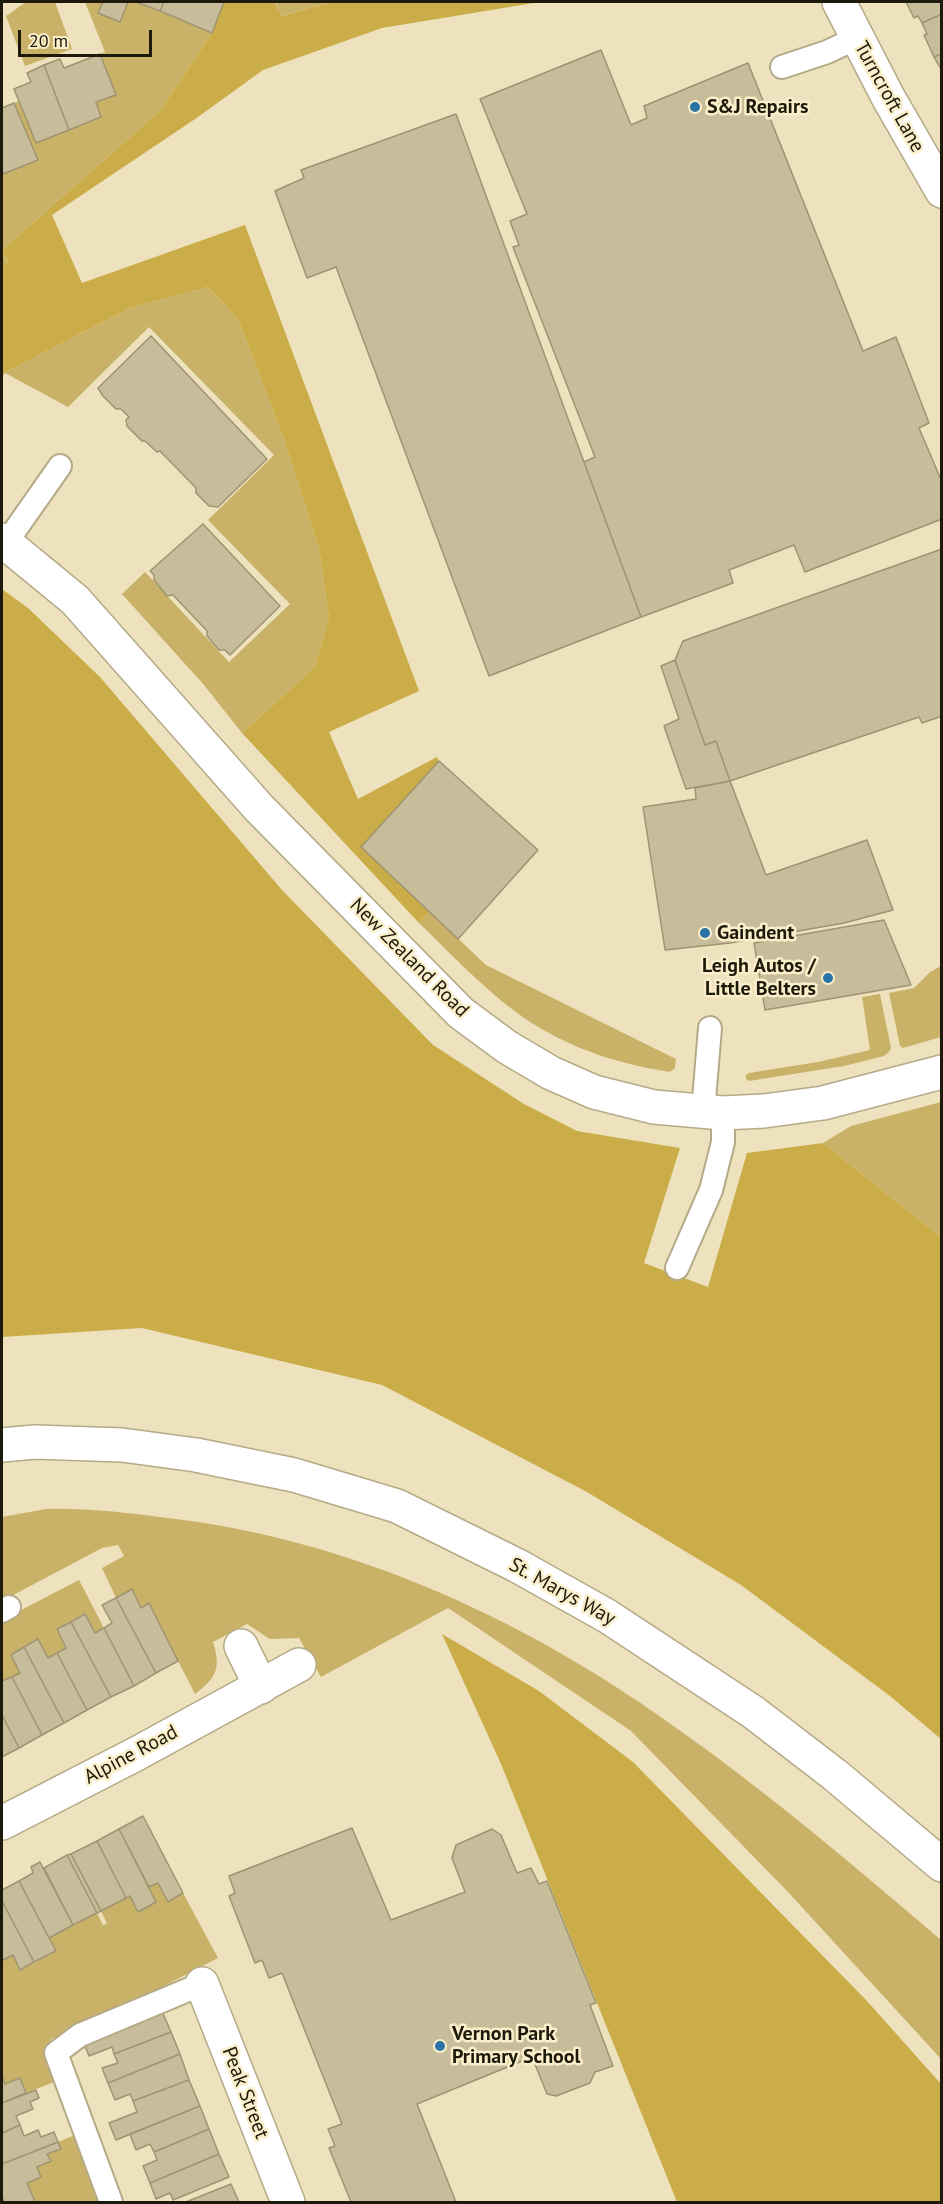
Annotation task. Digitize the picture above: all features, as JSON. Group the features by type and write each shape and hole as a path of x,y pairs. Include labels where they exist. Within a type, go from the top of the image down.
{"street":[{"name":"Turncroft Lane","path":"839,2 888,97 942,191"},
{"name":"New Zealand Road","path":"4,542 75,600 259,808 461,1013 507,1047 551,1073 594,1092 654,1107 713,1113 764,1111 824,1103 942,1072"},
{"name":"St. Marys Way","path":"2,1445 35,1443 122,1445 196,1455 294,1475 397,1506 476,1545 608,1616 753,1712 835,1775 942,1865"},
{"path":"241,1646 261,1687"},
{"name":"Alpine Road","path":"2,1823 299,1665"},
{"name":"Peak Street","path":"202,1984 288,2202"}],"lane":[{"path":"782,67 827,52 857,38"},
{"path":"4,542 60,466"},
{"path":"677,1269 711,1190 723,1142 713,1113 710,1028"},
{"path":"111,2202 56,2052 80,2035 202,1984"}],"shaded area":[{"path":"26,2 55,2 72,49 25,66 6,16"},
{"path":"85,2 103,2 98,13 120,21 128,2 136,2 212,33 160,111 2,250 2,175 38,160 14,103 19,101 101,117 96,102 116,95 100,54 105,52"},
{"path":"224,2 275,2 281,16 331,2 540,2 382,28 263,70 198,117 52,215 82,283 245,225 419,691 329,732 358,799 437,757 439,761 361,847 429,911 419,923 242,733 315,667 329,617 319,549 284,439 238,319 208,287 130,308 2,374 2,268 8,262 2,250 160,111 212,33"},
{"path":"276,2 331,2 280,16"},
{"path":"2,250 8,263 2,268"},
{"path":"208,287 238,319 284,439 319,549 329,617 315,667 242,733 204,685 122,594 145,572 229,662 290,604 208,520 274,455 149,327 68,407 5,373 2,377 2,374 130,308"},
{"path":"2,589 28,608 100,677 282,890 433,1045 524,1104 577,1131 680,1148 644,1263 708,1287 747,1153 823,1143 941,1237 941,1739 890,1696 741,1585 587,1492 382,1385 142,1328 2,1337"},
{"path":"429,911 486,965 676,1059 675,1068 670,1072 636,1066 587,1051 524,1018 492,993 419,923"},
{"path":"941,966 941,1037 903,1048 900,1046 889,993 914,988 930,972"},
{"path":"880,994 891,1048 884,1056 844,1066 749,1081 746,1079 749,1073 818,1062 870,1050 862,997"},
{"path":"941,1102 941,1237 823,1143 851,1126"},
{"path":"46,1509 92,1510 168,1518 238,1529 306,1545 373,1566 438,1592 564,1655 624,1692 749,1781 941,1940 941,2059 788,1892 631,1731 448,1608 321,1677 299,1638 270,1639 247,1624 213,1642 217,1659 215,1672 195,1694 149,1604 141,1608 132,1590 116,1598 102,1568 124,1556 118,1545 102,1548 2,1601 2,1517"},
{"path":"79,1580 104,1628 95,1633 84,1614 57,1629 66,1648 48,1658 38,1640 11,1654 20,1673 2,1682 2,1620"},
{"path":"442,1634 539,1691 633,1762 867,2001 941,2084 941,2202 677,2202 501,1764"},
{"path":"158,1883 168,1901 183,1893 218,1958 118,2010 91,2019 50,2040 53,2048 43,2052 54,2082 26,2093 20,2078 5,2084 2,2075 2,1961 13,1955 21,1970 55,1952 49,1938 97,1913 103,1925 107,1924 101,1911 130,1896 138,1911 156,1902 149,1887"},
{"path":"75,2135 99,2202 34,2202 27,2183 41,2177 37,2167 50,2160 47,2154 60,2149 58,2142"}],"building":[{"path":"103,2 128,2 120,22 98,13"},
{"path":"136,2 164,2 160,11"},
{"path":"164,2 224,2 212,33 160,11"},
{"path":"906,2 942,2 942,14 922,23 918,16 914,18"},
{"path":"942,14 942,54 934,57 924,35 927,34 922,23"},
{"path":"601,50 631,125 647,118 644,106 748,63 863,351 896,337 929,423 919,428 942,482 942,519 805,572 794,545 729,570 733,583 641,617 584,462 595,457 513,247 519,245 510,221 527,214 480,99"},
{"path":"100,54 116,95 96,102 101,117 69,130 44,65 60,59 64,68"},
{"path":"942,54 942,71 934,57"},
{"path":"44,65 69,130 36,143 14,89 31,82 27,73"},
{"path":"14,103 38,160 3,174 2,108"},
{"path":"456,114 641,617 489,676 336,267 307,278 275,191 304,178 301,170"},
{"path":"151,336 267,459 218,507 209,506 196,493 196,488 160,451 157,452 142,441 127,426 126,420 129,417 121,409 116,409 98,388"},
{"path":"203,524 280,606 230,655 225,650 219,650 207,636 207,631 173,595 167,596 150,571"},
{"path":"942,549 942,716 922,723 919,717 730,781 716,741 705,745 675,660 683,641"},
{"path":"675,660 705,745 716,741 730,781 686,789 664,726 679,719 661,666"},
{"path":"439,761 538,850 458,939 361,847"},
{"path":"730,781 766,875 867,840 893,910 844,923 730,943 665,950 643,807 696,799 695,788"},
{"path":"884,920 911,985 765,1010 754,943"},
{"path":"132,1589 141,1608 149,1603 178,1661 156,1673 116,1598"},
{"path":"116,1598 156,1673 134,1686 104,1628 112,1623 102,1605"},
{"path":"85,1614 95,1633 104,1628 134,1686 111,1697 71,1622"},
{"path":"71,1622 111,1697 87,1710 57,1653 66,1648 57,1629"},
{"path":"38,1639 48,1658 57,1653 87,1710 64,1723 24,1647"},
{"path":"24,1647 64,1723 42,1735 12,1677 20,1673 11,1655"},
{"path":"12,1677 42,1735 19,1748 2,1715 2,1681"},
{"path":"2,1715 19,1748 2,1757"},
{"path":"143,1816 183,1893 168,1902 158,1883 149,1887 119,1829"},
{"name":"Vernon Park Primary School","path":"352,1828 391,1920 465,1892 452,1858 456,1845 492,1829 501,1835 517,1873 531,1868 539,1884 547,1881 596,2003 590,2005 613,2066 595,2072 590,2083 556,2096 547,2094 532,2057 417,2104 456,2202 351,2202 329,2148 335,2146 328,2129 342,2124 282,1973 269,1978 262,1960 255,1963 229,1896 235,1893 229,1876"},
{"path":"119,1829 156,1902 138,1912 130,1896 126,1898 97,1841"},
{"path":"97,1841 126,1898 101,1911 71,1854"},
{"path":"71,1854 101,1911 97,1913 67,1855"},
{"path":"67,1855 97,1913 73,1925 44,1868"},
{"path":"40,1862 73,1925 49,1938 19,1881 33,1873 31,1867"},
{"path":"19,1881 56,1951 34,1962 2,1901 2,1890"},
{"path":"2,1901 34,1962 20,1970 13,1955 3,1960 2,1957"},
{"path":"161,2009 171,2032 114,2054 112,2047 89,2056 83,2041"},
{"path":"171,2032 180,2054 108,2083 102,2068 118,2063 114,2054"},
{"path":"180,2054 189,2080 133,2101 130,2094 115,2100 108,2083"},
{"path":"2,2075 5,2084 20,2078 26,2093 2,2103"},
{"path":"189,2080 200,2106 116,2140 109,2123 137,2112 133,2101"},
{"path":"36,2090 39,2098 30,2102 33,2109 16,2116 20,2125 2,2133 2,2103"},
{"path":"200,2106 209,2129 154,2152 150,2144 136,2150 130,2134"},
{"path":"20,2125 24,2136 38,2130 41,2137 54,2132 58,2142 2,2164 2,2133"},
{"path":"209,2129 219,2154 150,2183 143,2166 157,2160 154,2152"},
{"path":"58,2142 61,2149 47,2154 51,2161 37,2167 41,2177 27,2183 35,2202 4,2202 2,2164"},
{"path":"219,2154 229,2177 173,2200 170,2193 156,2199 150,2183"},
{"path":"231,2184 239,2202 186,2202"}],"place":[{"name":"S&J Repairs","path":"695,107"},
{"name":"Gaindent","path":"705,933"},
{"name":"Leigh Autos / Little Belters","path":"828,978"},
{"name":"Vernon Park Primary School","path":"440,2046"}]}
